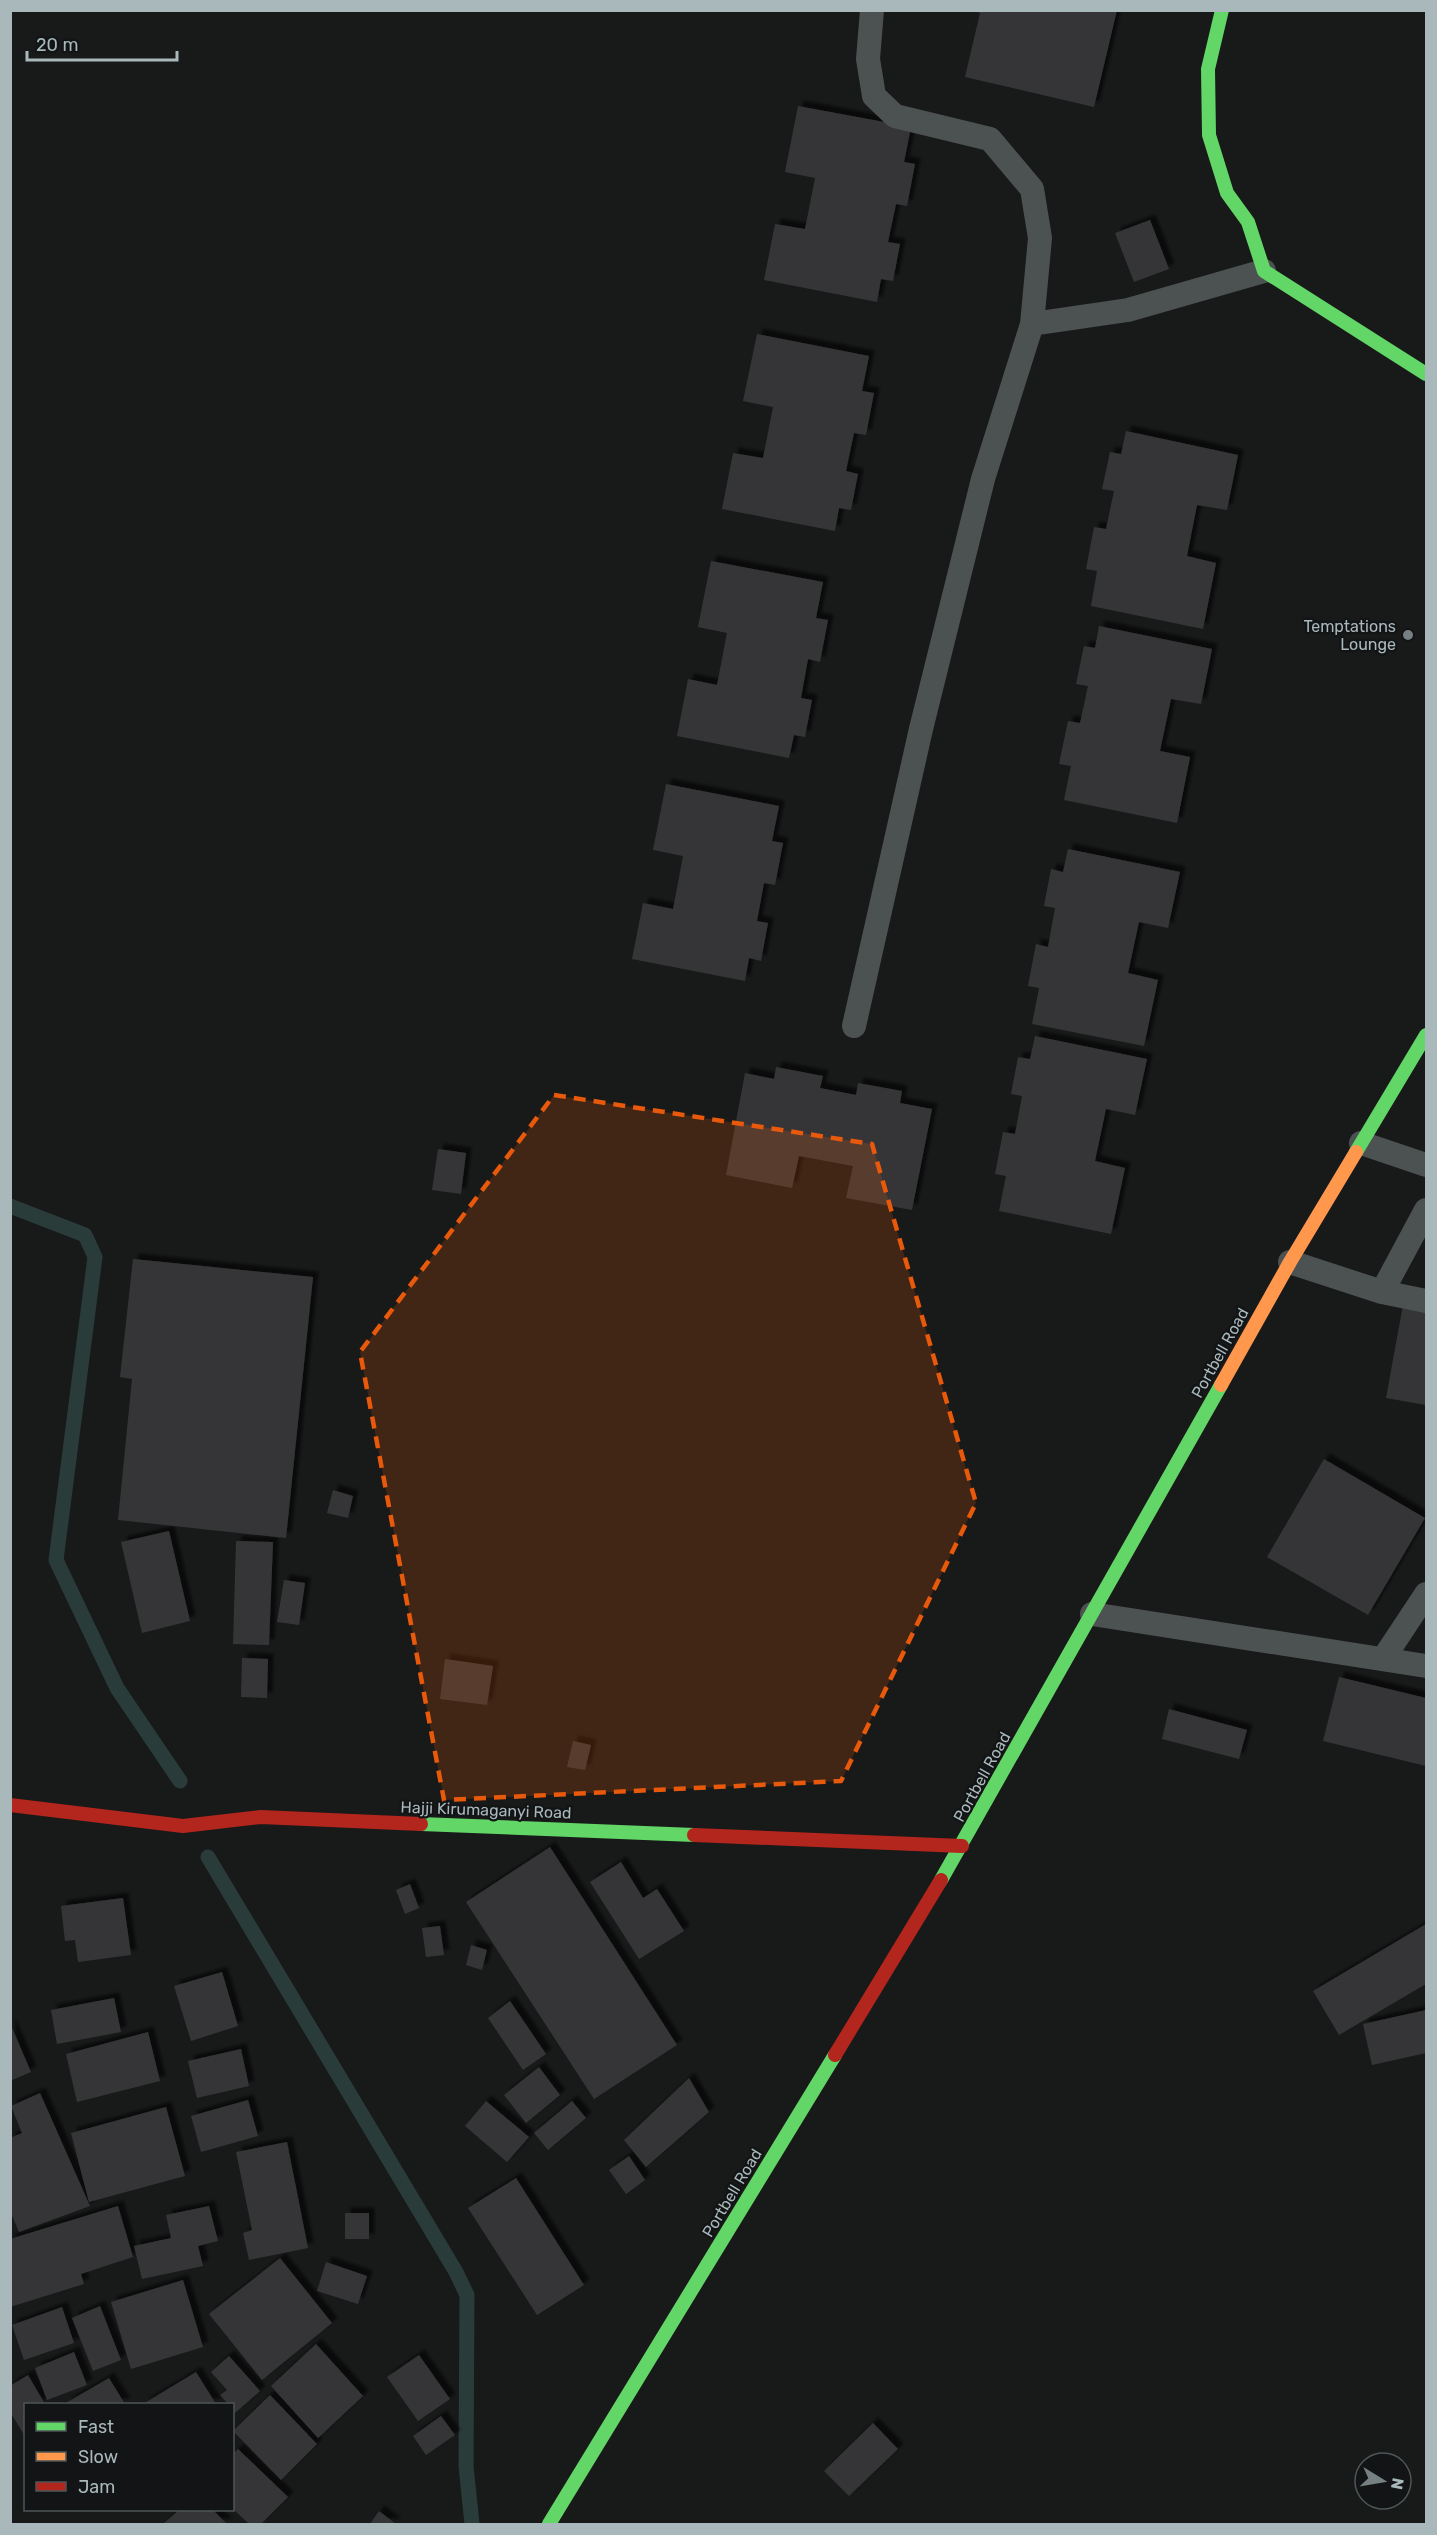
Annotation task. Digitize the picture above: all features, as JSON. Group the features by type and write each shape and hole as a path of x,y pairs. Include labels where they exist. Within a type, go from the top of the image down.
{"main road":[{"path":"1222,10 1208,69 1209,135 1227,193 1248,222 1264,271 1426,374"},
{"name":"Portbell Road","path":"549,2524 962,1846 1290,1262 1426,1035"},
{"name":"Hajji Kirumaganyi Road","path":"10,1805 183,1826 261,1817 962,1846"}],"lane":[{"path":"854,1026 921,729 983,479 1032,324 1040,238 1032,189 990,139 895,116 874,96 868,59 872,10"},
{"path":"1032,324 1128,310 1264,271"},
{"path":"1361,1143 1426,1165"},
{"path":"1382,1292 1426,1210"},
{"path":"1290,1262 1382,1292 1426,1301"},
{"path":"1383,1659 1426,1594"},
{"path":"1092,1614 1426,1666"}],"highlighted area":[{"path":"554,1095 872,1144 976,1503 841,1781 444,1800 360,1352"}],"building":[{"path":"972,10 1117,10 1094,107 965,77 980,13"},
{"path":"798,106 911,127 904,162 915,164 907,206 896,204 888,242 900,244 893,281 881,279 877,302 764,280 775,224 805,229 815,178 785,172"},
{"path":"1150,220 1169,269 1134,282 1115,233"},
{"path":"757,334 869,356 862,391 874,393 866,435 854,433 846,471 858,474 851,510 839,508 835,531 722,509 733,453 763,458 773,407 743,401"},
{"path":"1126,431 1238,455 1227,510 1197,505 1187,556 1216,563 1203,629 1091,606 1097,571 1086,569 1094,527 1106,529 1114,491 1102,489 1110,452 1121,454"},
{"path":"711,561 823,582 816,618 828,620 820,662 808,659 801,698 812,700 805,737 794,735 789,758 677,736 688,679 717,685 727,633 698,627"},
{"path":"1099,626 1212,649 1201,704 1171,699 1160,751 1190,757 1177,823 1064,800 1071,766 1059,764 1068,721 1080,723 1088,686 1076,684 1084,646 1095,648"},
{"path":"666,784 779,806 772,841 783,843 775,885 764,883 757,921 768,923 761,961 749,958 745,981 632,959 643,903 673,909 683,856 653,850"},
{"path":"1068,849 1180,872 1168,928 1139,922 1128,973 1158,980 1144,1046 1032,1024 1039,988 1028,986 1036,944 1048,947 1055,908 1044,906 1051,869 1063,872"},
{"path":"1035,1036 1147,1059 1135,1115 1106,1109 1095,1161 1125,1168 1111,1234 999,1211 1006,1176 995,1174 1003,1132 1015,1134 1022,1096 1011,1094 1018,1057 1030,1059"},
{"path":"776,1067 823,1076 820,1088 856,1095 858,1083 902,1091 900,1103 932,1109 912,1210 846,1198 853,1166 799,1156 792,1188 726,1175 745,1073 774,1079"},
{"path":"438,1149 466,1153 461,1194 432,1190"},
{"path":"133,1259 313,1277 286,1538 118,1520 132,1379 120,1377"},
{"path":"1403,1305 1426,1310 1426,1405 1386,1398"},
{"path":"1324,1459 1425,1518 1368,1615 1267,1557"},
{"path":"333,1490 353,1496 348,1518 327,1513"},
{"path":"169,1531 190,1621 142,1633 121,1542"},
{"path":"236,1541 273,1542 269,1645 233,1644"},
{"path":"284,1580 305,1583 299,1625 277,1622"},
{"path":"242,1658 268,1659 267,1698 241,1697"},
{"path":"445,1659 493,1666 487,1705 440,1699"},
{"path":"1339,1677 1426,1698 1426,1766 1323,1741"},
{"path":"1169,1709 1247,1730 1239,1759 1162,1739"},
{"path":"573,1741 591,1745 585,1770 567,1767"},
{"path":"550,1847 677,2045 594,2099 466,1902"},
{"path":"621,1862 643,1898 657,1889 684,1931 639,1959 590,1882"},
{"path":"410,1884 419,1908 405,1914 396,1890"},
{"path":"123,1898 131,1955 78,1962 75,1940 65,1941 61,1906"},
{"path":"1426,1924 1426,1984 1339,2035 1313,1991"},
{"path":"440,1926 444,1955 426,1957 422,1928"},
{"path":"471,1945 487,1950 482,1970 466,1965"},
{"path":"222,1972 238,2026 191,2041 174,1986"},
{"path":"114,1998 121,2032 57,2044 51,2010"},
{"path":"510,2001 546,2054 523,2070 488,2018"},
{"path":"1426,2010 1426,2053 1372,2065 1363,2024"},
{"path":"10,2023 31,2072 10,2081"},
{"path":"148,2032 160,2081 77,2102 66,2054"},
{"path":"241,2049 249,2086 197,2098 188,2061"},
{"path":"539,2067 560,2095 526,2123 504,2095"},
{"path":"689,2078 709,2112 646,2167 624,2140"},
{"path":"40,2093 90,2206 19,2232 10,2211 10,2138 22,2133 11,2106"},
{"path":"248,2100 258,2136 201,2152 191,2116"},
{"path":"486,2101 529,2137 507,2162 465,2126"},
{"path":"572,2101 586,2118 548,2150 534,2133"},
{"path":"166,2107 185,2176 89,2202 71,2133"},
{"path":"287,2142 308,2248 249,2260 243,2233 252,2230 236,2152"},
{"path":"629,2156 645,2180 626,2194 609,2170"},
{"path":"516,2178 584,2285 537,2315 468,2208"},
{"path":"118,2206 133,2257 81,2274 84,2284 10,2307 10,2239"},
{"path":"209,2206 218,2241 198,2246 203,2266 142,2279 134,2246 171,2238 166,2215"},
{"path":"345,2213 369,2213 369,2239 345,2239"},
{"path":"280,2258 332,2323 262,2380 209,2314"},
{"path":"326,2262 367,2276 358,2304 317,2291"},
{"path":"183,2280 203,2347 131,2369 111,2302"},
{"path":"100,2306 121,2360 93,2371 72,2318"},
{"path":"62,2307 74,2343 24,2360 12,2325"},
{"path":"316,2344 363,2396 318,2438 271,2386"},
{"path":"74,2352 87,2385 47,2400 35,2368"},
{"path":"419,2355 450,2399 418,2421 387,2377"},
{"path":"229,2356 260,2391 235,2413 234,2403 227,2403 220,2395 227,2390 211,2372"},
{"path":"196,2372 215,2403 145,2403"},
{"path":"28,2375 44,2403 24,2403 24,2435 10,2412 10,2386"},
{"path":"109,2378 124,2403 66,2403"},
{"path":"270,2395 317,2444 281,2480 234,2430"},
{"path":"441,2416 455,2435 426,2455 413,2436"},
{"path":"873,2423 898,2449 849,2496 824,2471"},
{"path":"238,2449 288,2497 261,2524 249,2524 234,2510 234,2453"},
{"path":"178,2511 214,2511 227,2524 163,2524"},
{"path":"379,2511 396,2524 370,2524"}],"waterway":[{"path":"10,1206 85,1235 95,1257 56,1560 117,1688 180,1781"},
{"path":"208,1857 456,2272 467,2295 466,2466 472,2524"}],"traffic: fast":[{"path":"1222,10 1208,69 1209,135 1227,193 1248,222 1264,271 1426,374"},
{"path":"1356,1152 1426,1035"},
{"path":"941,1880 1221,1385"},
{"path":"421,1824 694,1835"},
{"path":"549,2524 835,2055"}],"traffic: slow":[{"path":"1221,1385 1290,1262 1356,1152"}],"traffic: jam":[{"path":"10,1805 183,1826 261,1817 421,1824"},
{"path":"694,1835 962,1846"},
{"path":"835,2055 941,1880"}],"place":[{"name":"Temptations Lounge","path":"1408,635"}]}
